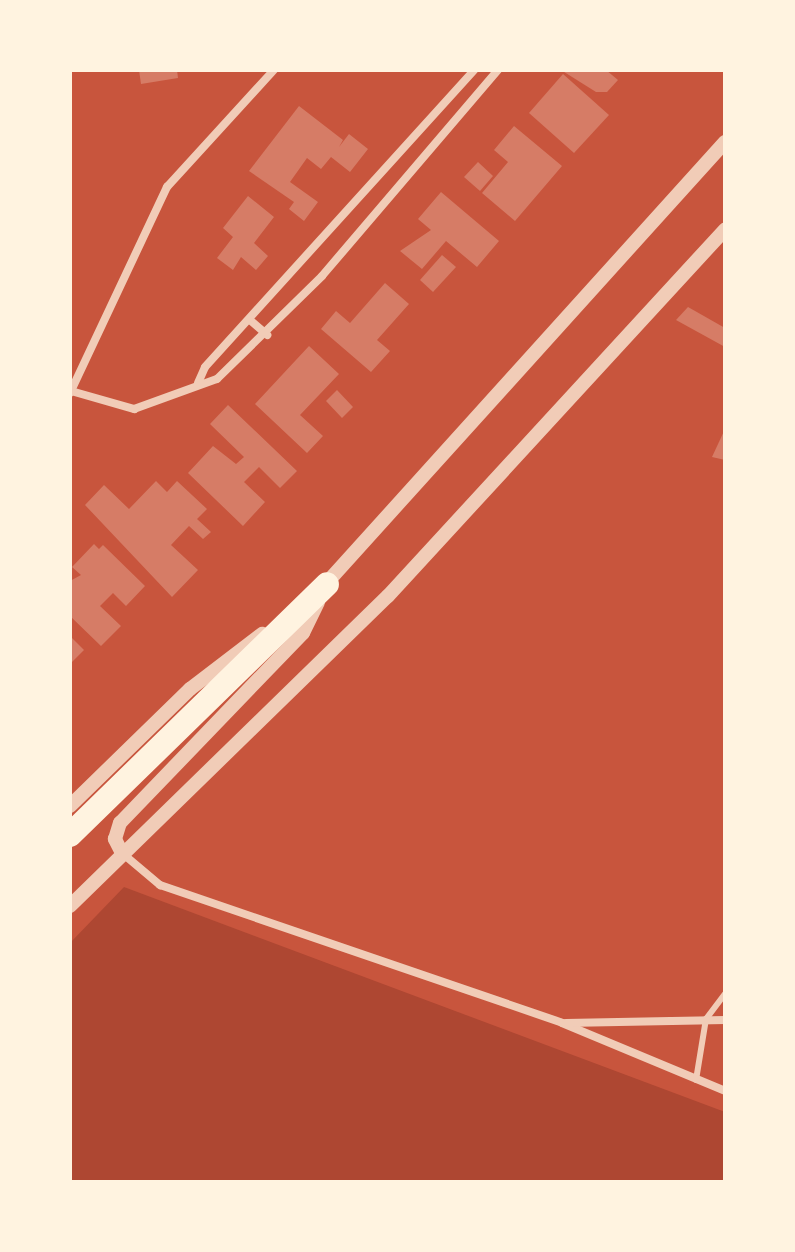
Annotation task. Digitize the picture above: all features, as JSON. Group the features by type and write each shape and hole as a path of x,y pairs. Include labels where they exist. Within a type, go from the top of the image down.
{"highway":[{"path":"70,835 327,584"}],"street":[{"path":"274,70 167,187 71,392 134,409 198,383 217,379 267,335 498,70"},
{"path":"198,383 205,367 474,70"},
{"path":"70,806 190,689 327,584 725,142"},
{"path":"70,906 388,596 725,229"},
{"path":"250,320 267,335"},
{"path":"327,584 303,633 120,823 115,839 122,853 160,885 562,1023 725,1091"},
{"path":"562,1023 725,1020"}],"lane":[{"path":"696,1080 706,1019 725,994"}],"shaded area":[{"path":"124,887 725,1112 725,1182 70,1182 70,943"}],"building":[{"path":"139,70 177,70 178,78 141,84"},
{"path":"561,70 606,70 618,80 607,92 596,92"},
{"path":"563,74 609,115 574,153 529,113"},
{"path":"299,106 343,140 339,147 349,134 368,149 350,172 331,157 321,169 307,158 290,182 318,202 304,221 289,209 294,202 249,171"},
{"path":"514,126 562,166 515,221 482,193 508,162 494,150"},
{"path":"478,162 493,176 480,191 464,177"},
{"path":"441,192 499,241 477,267 446,241 422,269 400,251 431,230 418,219"},
{"path":"248,196 274,217 254,243 268,256 256,270 241,257 233,270 217,258 233,237 223,228"},
{"path":"442,255 456,267 433,292 420,280"},
{"path":"385,283 409,304 377,340 390,351 371,372 321,329 336,311 350,323"},
{"path":"688,307 725,328 725,347 676,320"},
{"path":"309,346 339,374 300,415 323,436 307,453 255,404"},
{"path":"337,390 353,407 342,418 326,401"},
{"path":"228,405 297,471 280,488 259,467 244,482 265,502 243,526 188,473 213,446 236,464 244,457 210,424"},
{"path":"725,429 725,460 712,457"},
{"path":"156,481 167,492 177,481 207,509 197,519 211,532 203,539 189,526 171,545 198,570 172,597 85,505 104,485 129,509"},
{"path":"94,544 99,549 103,545 145,586 126,606 113,593 100,606 121,626 101,646 70,616 70,581 81,575 72,567"},
{"path":"70,636 84,650 70,664"}]}
